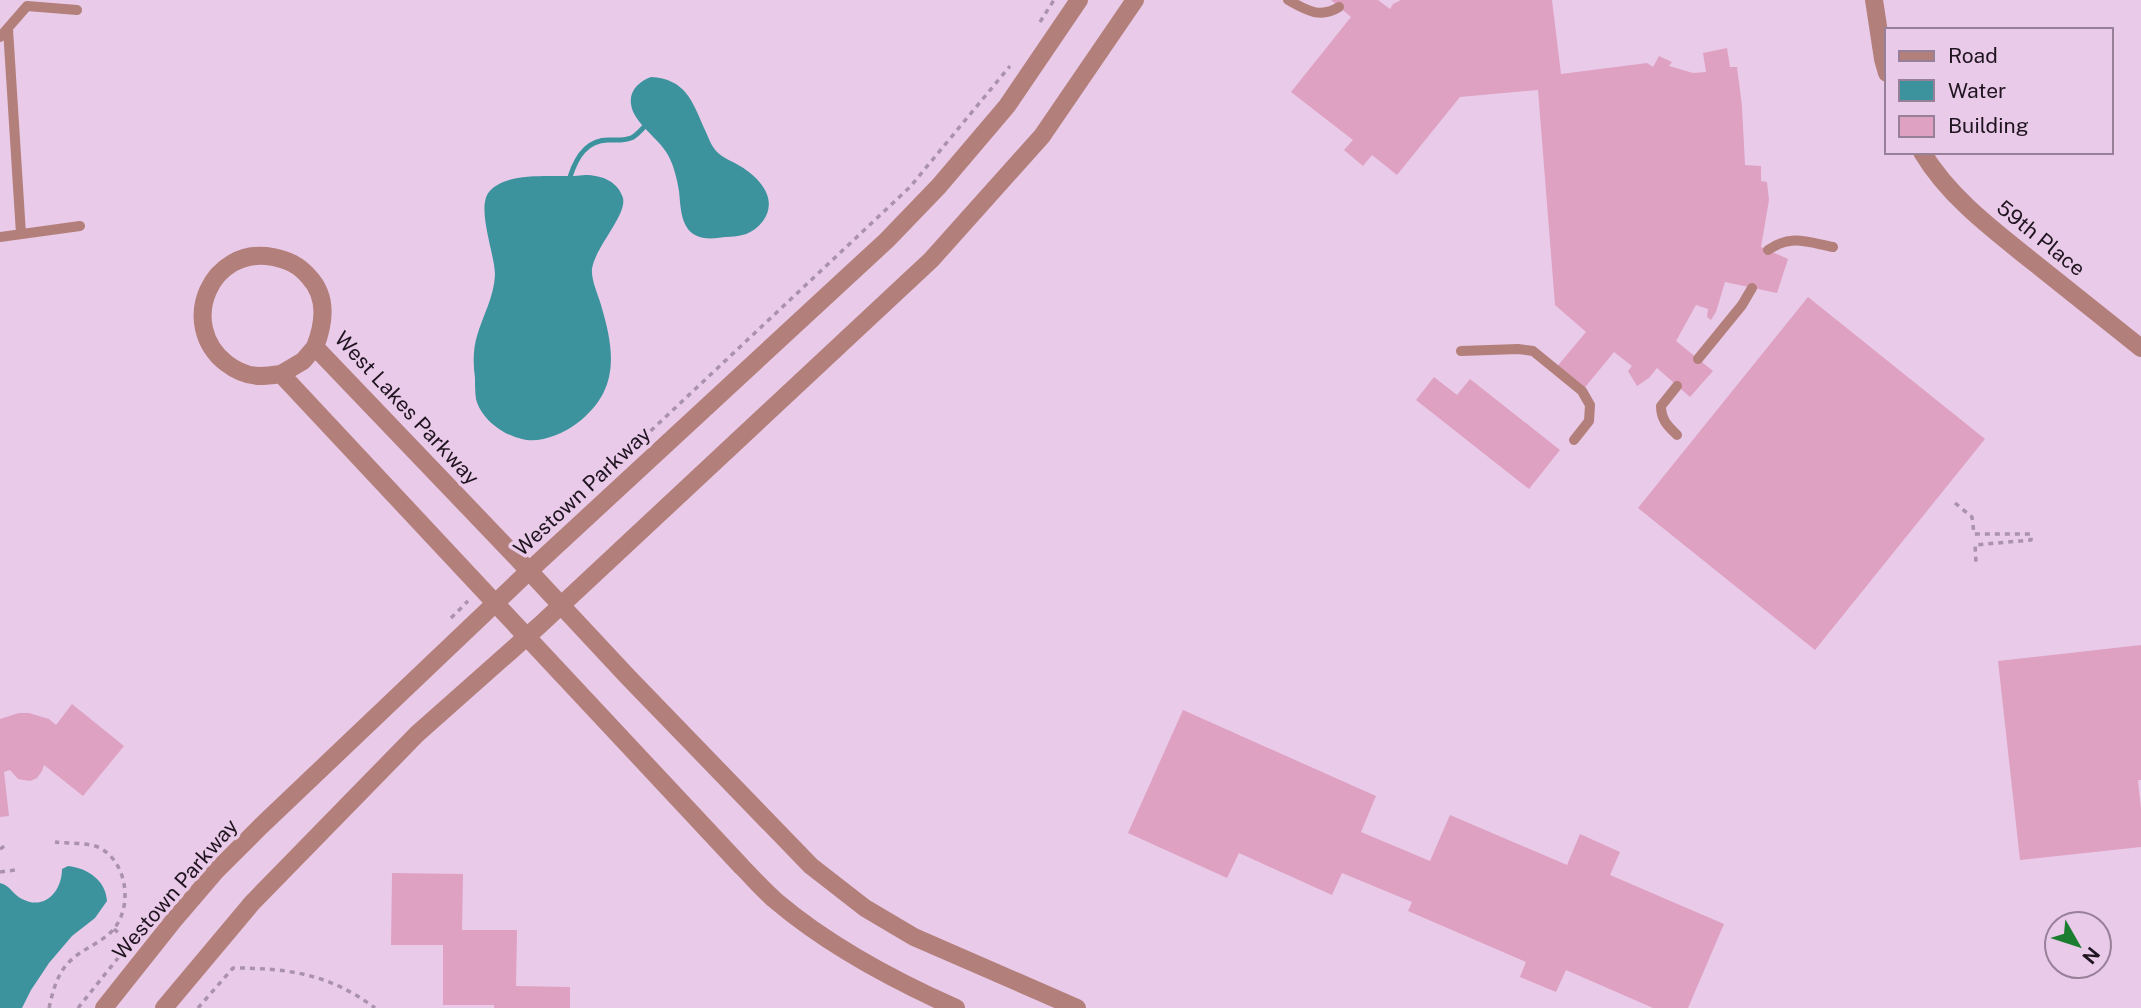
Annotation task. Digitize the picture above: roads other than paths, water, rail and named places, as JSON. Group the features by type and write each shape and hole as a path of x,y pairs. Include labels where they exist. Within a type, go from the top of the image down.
{"street":[{"name":"Westown Parkway","path":"104,1008 174,920 260,827 529,571 887,240 939,186 1007,106 1079,0"},
{"path":"164,1008 253,903 407,744 561,606 930,260 1042,136 1135,0"},
{"path":"1874,0 1885,66"},
{"name":"59th Place","path":"1923,154 1946,185 1986,224 2141,348"},
{"name":"West Lakes Parkway","path":"281,374 258,377 236,371 215,355 207,341 202,324 202,310 209,286 219,273 244,257 260,255 288,260 312,280 320,295 324,312 315,347 811,866 854,900 914,937 1077,1008"},
{"path":"315,347 303,361 281,374 742,867 776,901 822,936 869,965 956,1008"}],"lane":[{"path":"1288,0 1311,13 1330,13 1339,7"},
{"path":"0,37 27,6 76,10"},
{"path":"8,29 21,234"},
{"path":"0,237 80,226"},
{"path":"1768,250 1780,242 1792,239 1833,247"},
{"path":"1698,359 1742,305 1752,288"},
{"path":"1461,351 1532,351 1582,391 1590,405 1589,421 1574,440"},
{"path":"1677,386 1661,406 1661,415 1666,425 1677,435"}],"water":[{"path":"651,77 672,82 680,87 691,100 715,150 754,176 765,189 769,205 767,213 751,232 704,238 690,232 686,226 670,159 636,118 631,104 636,87"},
{"path":"534,176 597,176 613,183 623,198 620,213 594,260 592,269 609,339 611,355 607,384 590,411 571,428 543,439 522,439 494,425 483,413 476,399 475,346 493,291 495,275 485,220 486,199 497,185 508,180"},
{"path":"68,866 82,869 94,876 103,887 107,901 95,918 72,936 49,963 22,1008 0,1008 0,883 22,899 30,902 45,901 59,885 62,869"}],"waterway":[{"path":"570,177 575,163 588,147 600,141 631,138 644,127"}]}
